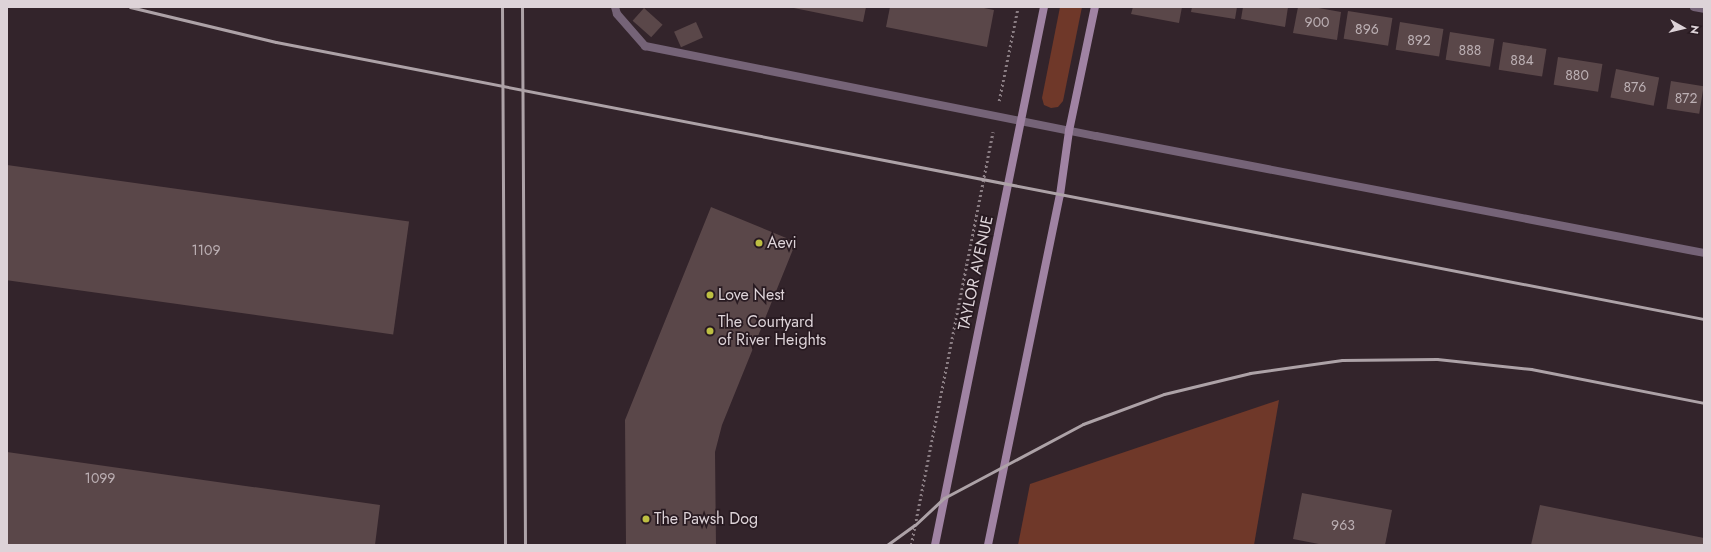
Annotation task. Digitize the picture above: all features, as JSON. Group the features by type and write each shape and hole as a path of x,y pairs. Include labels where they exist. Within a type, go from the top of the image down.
{"main road":[{"name":"TAYLOR AVENUE","path":"935,545 1044,7"},
{"path":"988,545 1060,195 1069,131 1094,7"}],"street":[{"path":"615,7 617,14 645,46 1021,120 1069,131 1704,253"},
{"path":"1694,7 1704,9"}],"path":[{"path":"911,545 1018,7"}],"shaded area":[{"path":"1060,7 1082,7 1063,101 1058,107 1051,108 1044,105 1042,98"},
{"path":"1279,400 1254,545 1018,545 1030,484"}],"building":[{"path":"789,7 866,7 863,22"},
{"path":"890,7 979,7 994,10 987,47 886,27"},
{"path":"1133,7 1182,7 1179,23 1131,14"},
{"path":"1192,7 1237,7 1235,19 1191,12"},
{"path":"1243,7 1288,7 1285,27 1241,19"},
{"path":"1298,7 1313,7 1341,12 1337,40 1293,33"},
{"path":"644,8 663,25 651,37 633,21"},
{"path":"1348,11 1392,18 1388,46 1344,39"},
{"path":"696,22 703,38 681,47 674,32"},
{"path":"1400,22 1443,29 1439,57 1396,50"},
{"path":"1450,32 1494,39 1490,67 1446,60"},
{"path":"1503,42 1546,49 1542,77 1499,70"},
{"path":"1558,57 1602,64 1598,92 1554,85"},
{"path":"1616,69 1659,77 1654,106 1610,97"},
{"path":"1671,81 1704,86 1699,114 1667,109"},
{"path":"7,165 409,222 393,334 7,280"},
{"name":"The Courtyard of River Heights","path":"711,207 796,242 722,425 715,452 716,545 626,545 625,420"},
{"path":"7,452 380,505 375,545 7,545"},
{"path":"1302,493 1392,510 1385,545 1324,545 1293,539"},
{"path":"1540,505 1704,538 1704,545 1531,545"}],"railway":[{"path":"130,7 276,42 1704,319"},
{"path":"502,7 505,545"},
{"path":"522,7 525,545"},
{"path":"887,545 915,525 944,498 1083,424 1164,394 1250,373 1342,360 1437,359 1531,369 1704,403"}],"place":[{"name":"Aevi","path":"759,243"},
{"name":"Love Nest","path":"710,295"},
{"name":"The Courtyard of River Heights","path":"710,331"},
{"name":"The Pawsh Dog","path":"646,519"}]}
